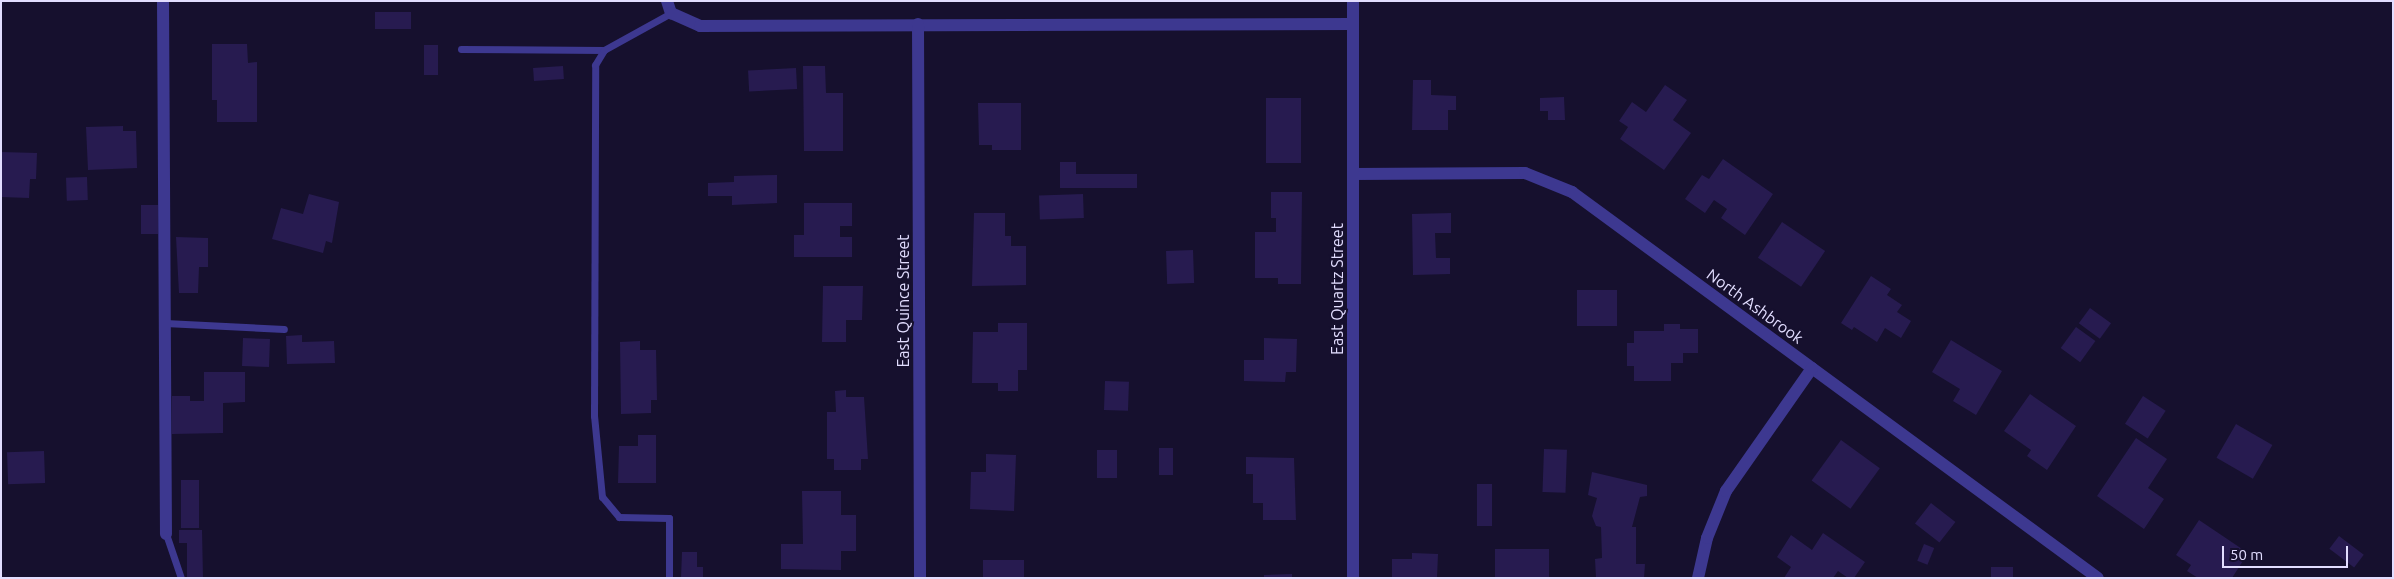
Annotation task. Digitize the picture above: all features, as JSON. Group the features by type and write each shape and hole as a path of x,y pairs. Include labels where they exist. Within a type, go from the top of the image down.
{"street":[{"path":"163,1 166,534"},
{"name":"East Quartz Street","path":"1353,1 1353,578"},
{"path":"669,7 700,26 1353,24"},
{"name":"East Quince Street","path":"918,24 920,578"},
{"name":"North Ashbrook","path":"1353,174 1525,173 1549,181 1572,192 2098,578"},
{"path":"1698,578 1707,538 1726,492 1812,368"}],"lane":[{"path":"668,578 668,518 619,517 602,497 594,416 595,65 604,50 669,7"},
{"path":"461,49 604,50"},
{"path":"165,323 284,329"},
{"path":"166,534 181,578"}],"building":[{"path":"375,12 411,12 411,29 375,29"},
{"path":"212,44 247,44 248,63 257,62 257,122 217,122 217,100 212,100"},
{"path":"424,45 438,45 438,75 424,75"},
{"path":"563,66 564,79 534,81 533,68"},
{"path":"803,66 825,66 826,93 843,93 843,151 804,151"},
{"path":"796,68 797,89 749,91 748,71"},
{"path":"1413,80 1431,80 1431,95 1456,96 1456,110 1448,110 1448,130 1412,130"},
{"path":"1665,85 1687,100 1673,120 1691,133 1664,170 1620,139 1628,127 1619,121 1632,102 1646,112"},
{"path":"1564,97 1565,120 1548,120 1548,111 1540,111 1540,98"},
{"path":"1266,98 1301,98 1301,163 1266,163"},
{"path":"978,103 1021,103 1021,150 992,150 992,145 979,145"},
{"path":"123,126 123,131 136,131 137,168 88,170 86,127"},
{"path":"1,152 37,153 36,179 30,179 29,198 1,197"},
{"path":"1723,159 1773,194 1745,235 1721,218 1727,209 1714,200 1705,213 1685,199 1702,175 1709,179"},
{"path":"1060,162 1076,162 1076,174 1137,174 1137,188 1060,188"},
{"path":"777,175 777,203 732,205 732,196 708,196 708,183 734,182 734,176"},
{"path":"87,177 88,200 67,201 66,178"},
{"path":"1271,192 1302,192 1301,284 1278,284 1278,278 1255,278 1255,232 1276,232 1276,218 1271,218"},
{"path":"309,194 339,202 332,243 326,241 323,253 272,239 281,208 303,214"},
{"path":"1083,194 1084,218 1040,220 1039,196"},
{"path":"804,203 852,203 852,226 840,226 840,237 852,237 852,257 794,257 794,235 804,235"},
{"path":"141,205 158,205 158,234 141,234"},
{"path":"974,213 1005,213 1005,236 1011,236 1011,246 1026,246 1026,285 972,286"},
{"path":"1451,213 1451,233 1435,233 1436,258 1450,258 1450,274 1413,275 1412,214"},
{"path":"1782,222 1825,251 1801,287 1758,258"},
{"path":"176,237 208,238 208,267 199,267 198,293 179,293"},
{"path":"1193,250 1194,283 1167,284 1166,251"},
{"path":"1871,276 1891,289 1887,295 1902,305 1897,312 1911,321 1901,338 1885,328 1877,342 1854,327 1852,330 1841,323"},
{"path":"823,286 863,286 862,320 846,320 846,342 822,342"},
{"path":"1577,290 1617,290 1617,326 1577,326"},
{"path":"2090,308 2111,323 2100,339 2079,323"},
{"path":"998,323 1027,323 1027,370 1018,370 1018,391 998,391 998,383 972,383 973,332 998,332"},
{"path":"1664,324 1680,324 1680,329 1698,329 1698,353 1683,353 1683,363 1671,363 1671,381 1634,381 1634,366 1627,366 1627,343 1634,343 1634,331 1664,331"},
{"path":"2076,327 2095,341 2080,362 2061,348"},
{"path":"302,335 302,342 334,341 335,363 287,364 286,336"},
{"path":"243,338 270,339 269,367 242,366"},
{"path":"1264,338 1297,339 1296,372 1286,372 1285,382 1244,381 1244,360 1264,360"},
{"path":"1951,340 2002,371 1976,415 1953,401 1960,389 1932,372"},
{"path":"640,341 640,350 656,350 657,400 651,400 651,413 621,414 620,342"},
{"path":"204,372 245,372 245,402 223,403 223,433 172,434 172,396 190,396 190,401 204,401"},
{"path":"1105,381 1129,382 1128,411 1104,410"},
{"path":"846,390 846,397 864,397 868,459 861,459 861,470 834,470 834,459 827,459 827,412 836,412 835,391"},
{"path":"2030,394 2076,426 2047,470 2027,456 2031,450 2004,431"},
{"path":"2143,396 2166,411 2148,438 2125,424"},
{"path":"2236,424 2272,445 2253,479 2216,458"},
{"path":"638,435 656,435 656,483 618,483 619,446 638,446"},
{"path":"2136,438 2167,459 2148,488 2164,499 2144,529 2097,496"},
{"path":"1841,440 1880,468 1850,509 1812,480"},
{"path":"1159,448 1173,448 1173,475 1159,475"},
{"path":"1544,449 1567,450 1565,493 1542,492"},
{"path":"1097,450 1117,450 1117,478 1097,478"},
{"path":"44,451 45,483 8,484 7,452"},
{"path":"986,454 1016,455 1014,511 970,509 971,472 986,472"},
{"path":"1246,457 1294,458 1296,520 1263,520 1263,503 1253,503 1253,474 1246,474"},
{"path":"1592,472 1647,485 1647,496 1640,497 1632,527 1636,527 1636,564 1645,564 1644,578 1596,578 1595,559 1602,558 1601,527 1596,526 1592,516 1597,498 1588,495"},
{"path":"181,480 199,480 199,528 181,528"},
{"path":"1477,484 1492,484 1492,526 1477,526"},
{"path":"802,491 841,491 841,515 856,515 856,551 841,551 841,570 781,569 781,544 803,544"},
{"path":"1931,503 1955,522 1939,543 1915,523"},
{"path":"2199,520 2248,553 2232,578 2198,578 2187,571 2191,565 2176,555"},
{"path":"179,530 202,530 203,578 187,578 187,543 179,543"},
{"path":"1823,533 1865,562 1854,578 1848,578 1838,571 1833,578 1784,578 1791,567 1777,557 1791,535 1812,550"},
{"path":"2339,536 2364,555 2354,567 2329,549"},
{"path":"1924,544 1934,548 1927,565 1917,561"},
{"path":"1495,549 1549,549 1549,578 1495,578"},
{"path":"682,552 697,552 697,567 703,567 703,578 681,578"},
{"path":"1412,553 1438,554 1437,578 1392,578 1392,559 1412,559"},
{"path":"983,560 1024,560 1024,578 983,578"},
{"path":"1991,567 2013,567 2013,578 1991,578"},
{"path":"1292,574 1292,578 1264,578 1264,575"}]}
